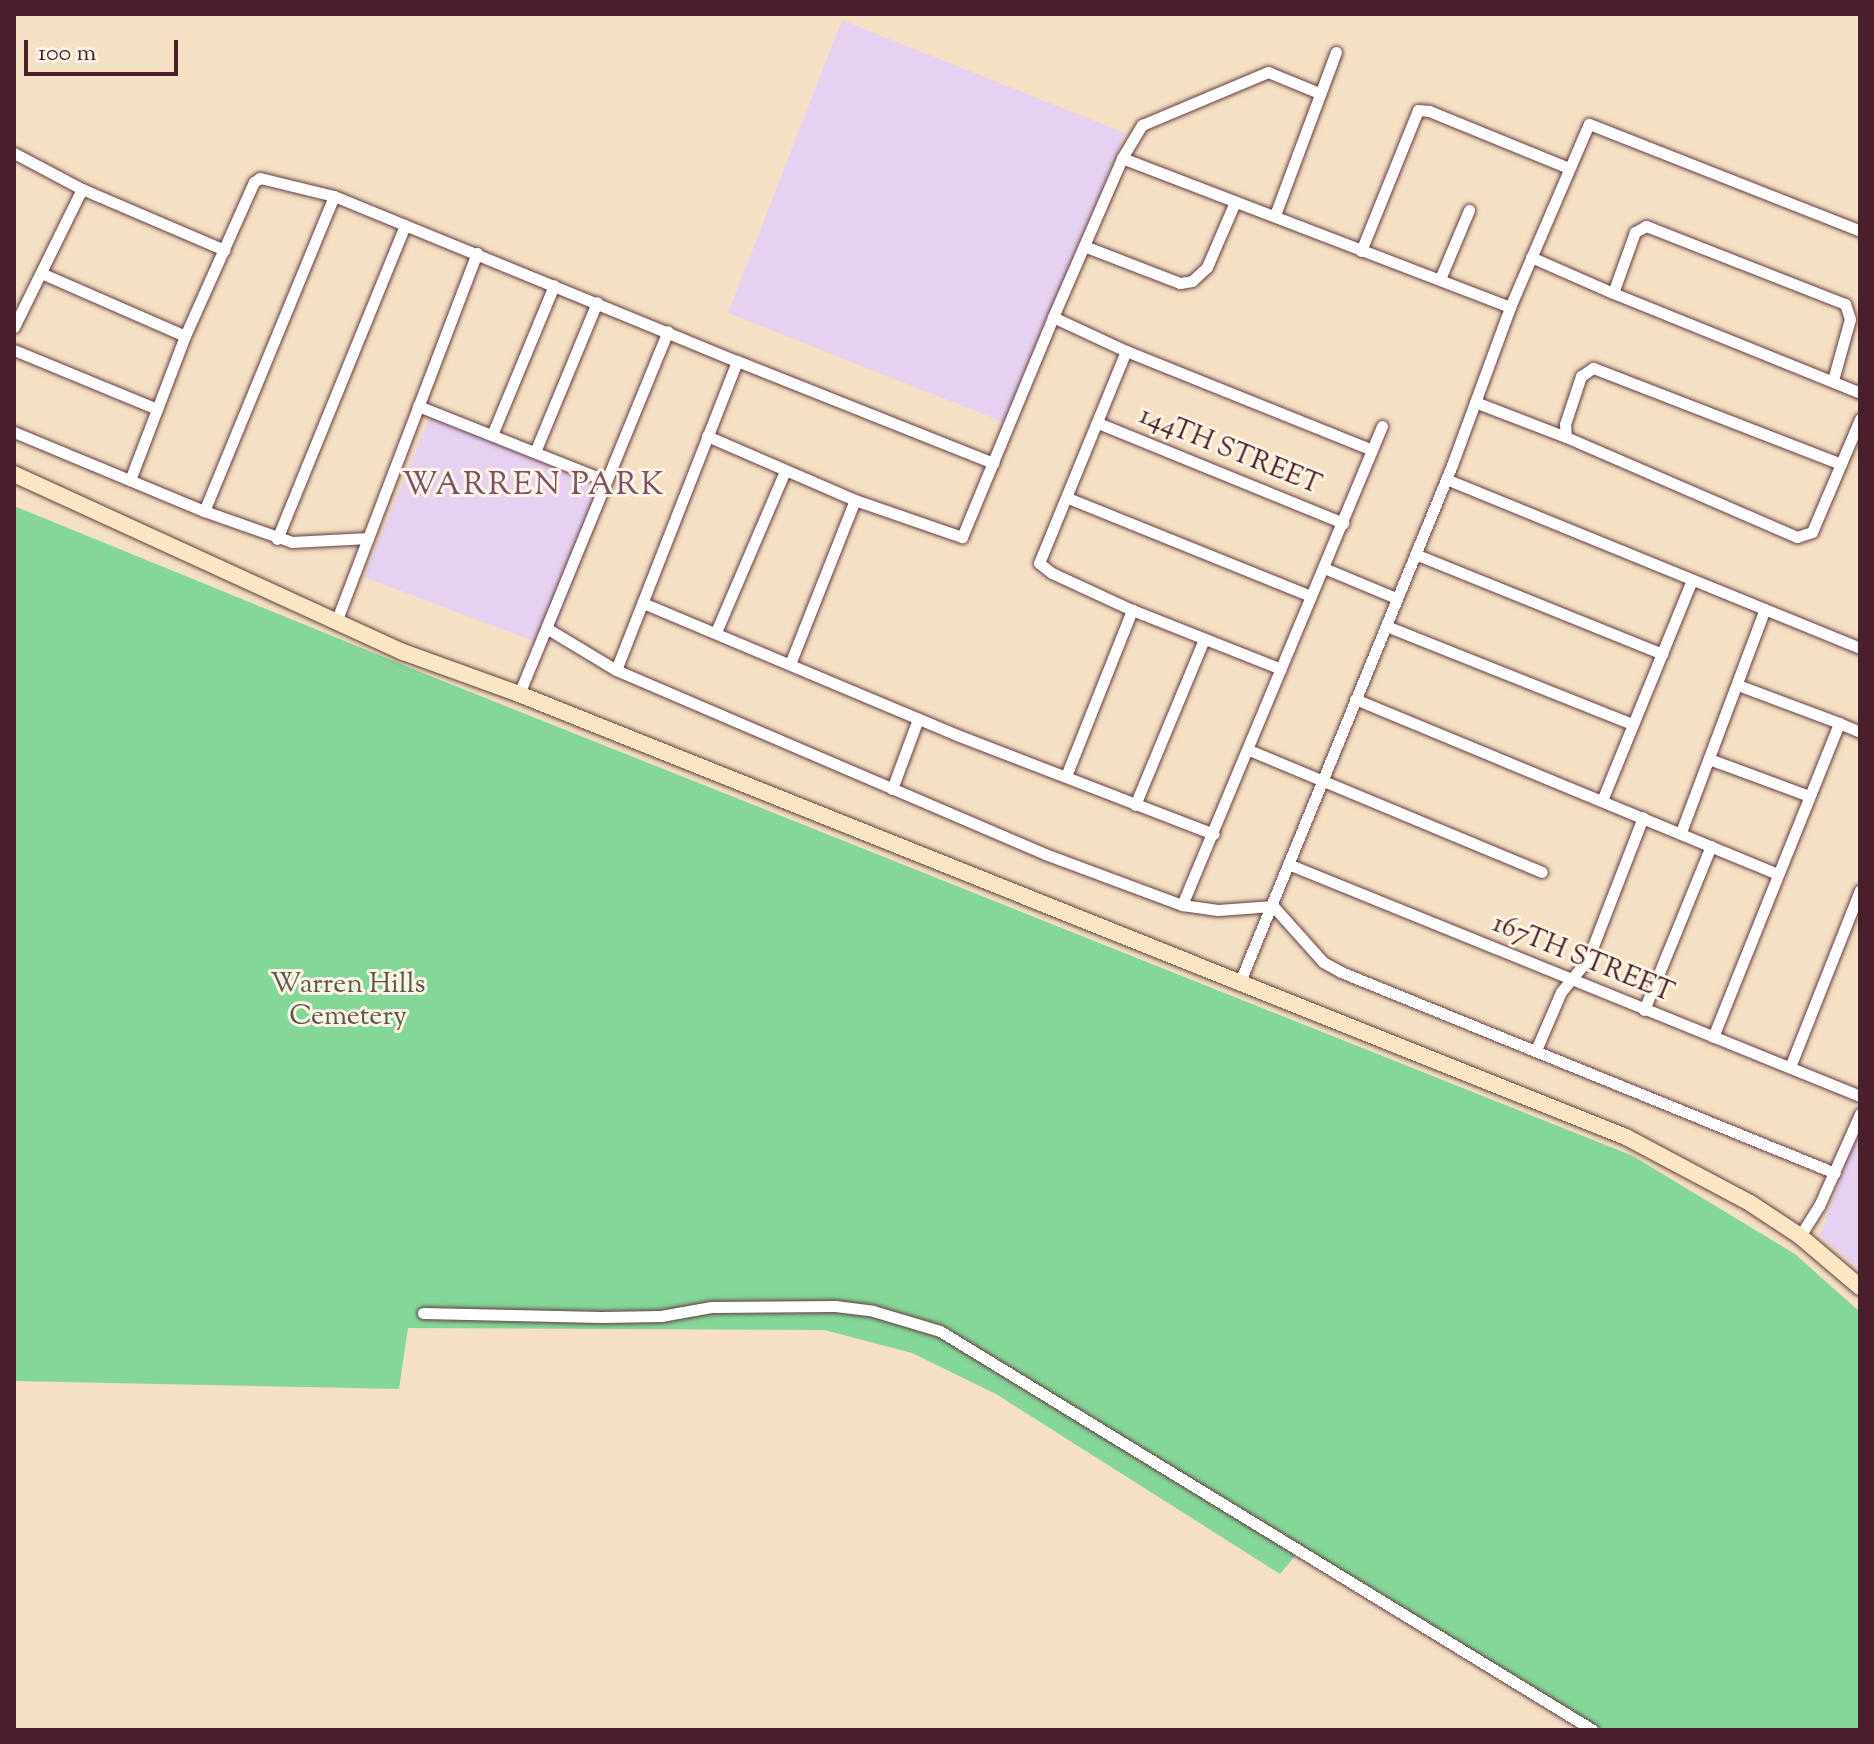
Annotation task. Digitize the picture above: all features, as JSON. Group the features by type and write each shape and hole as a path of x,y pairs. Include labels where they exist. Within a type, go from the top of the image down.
{"street":[{"path":"1275,215 1336,52"},
{"path":"707,436 855,500 962,537 1122,158 1142,125 1268,72 1319,93"},
{"path":"1361,251 1418,110 1429,111 1569,168"},
{"path":"1239,984 1446,479 1510,307 1589,124 1860,231"},
{"path":"14,153 82,189 224,250"},
{"path":"1122,158 1510,307"},
{"path":"130,480 185,336 254,182 260,178 334,196 993,463"},
{"path":"14,327 82,189"},
{"path":"204,511 334,196"},
{"path":"1084,246 1180,283 1192,281 1207,267 1235,202"},
{"path":"1440,279 1469,210"},
{"path":"277,539 405,225"},
{"path":"1613,293 1635,232 1646,226 1845,304 1850,319 1833,380"},
{"path":"336,622 477,253"},
{"path":"1531,257 1860,393"},
{"path":"41,273 185,336"},
{"path":"492,435 554,285"},
{"path":"535,452 560,384 597,302"},
{"path":"1053,317 1126,351 1372,450"},
{"path":"519,694 668,331"},
{"path":"14,350 157,409"},
{"path":"1126,351 1039,563 1052,573 1132,610 1281,669"},
{"path":"616,670 737,361"},
{"path":"1566,437 1565,424 1581,376 1593,368 1841,464"},
{"path":"1475,402 1566,437 1797,537 1812,532 1860,419"},
{"path":"418,406 606,481"},
{"name":"144TH STREET","path":"1098,423 1343,523"},
{"path":"1182,905 1382,426"},
{"path":"14,432 277,539 308,542 368,538"},
{"path":"716,632 785,471"},
{"path":"14,474 403,652 519,694 1626,1137 1731,1191 1800,1236 1860,1287"},
{"path":"1446,479 1860,648"},
{"path":"1068,498 1311,596"},
{"path":"790,664 855,500"},
{"path":"1415,554 1663,654"},
{"path":"1324,568 1396,598"},
{"path":"1603,798 1692,580"},
{"path":"643,603 918,719 1214,834"},
{"path":"1681,832 1765,609"},
{"path":"1066,776 1132,610"},
{"path":"1386,626 1632,724"},
{"path":"548,629 616,670 1130,888 1182,905 1218,910 1273,906"},
{"path":"1135,805 1204,639"},
{"path":"1738,685 1860,732"},
{"path":"1355,699 1603,798 1777,874"},
{"path":"892,789 918,719"},
{"path":"1713,1037 1839,723"},
{"path":"1249,750 1542,872"},
{"path":"1709,759 1809,796"},
{"path":"1536,1050 1556,1001 1588,959 1643,817"},
{"path":"1644,1010 1711,846"},
{"name":"167TH STREET","path":"1288,864 1860,1096"},
{"path":"1790,1067 1860,890"},
{"path":"1273,906 1331,967 1835,1173"},
{"path":"1800,1236 1835,1173 1860,1114"},
{"path":"423,1313 661,1316 711,1307 790,1305 873,1311 940,1331 1593,1730"}],"shaded area":[{"path":"842,20 1125,133 1011,425 728,313"},
{"path":"434,407 611,479 549,647 364,577"},
{"path":"1860,1118 1860,1270 1820,1235 1842,1175 1827,1167 1850,1143"}],"green space":[{"name":"Warren Hills Cemetery","path":"14,506 433,677 1633,1156 1795,1254 1860,1312 1860,1730 1602,1730 1301,1549 1280,1574 996,1394 912,1353 824,1330 408,1328 399,1389 14,1381"}],"district":[{"name":"WARREN PARK","path":"534,486"}]}
